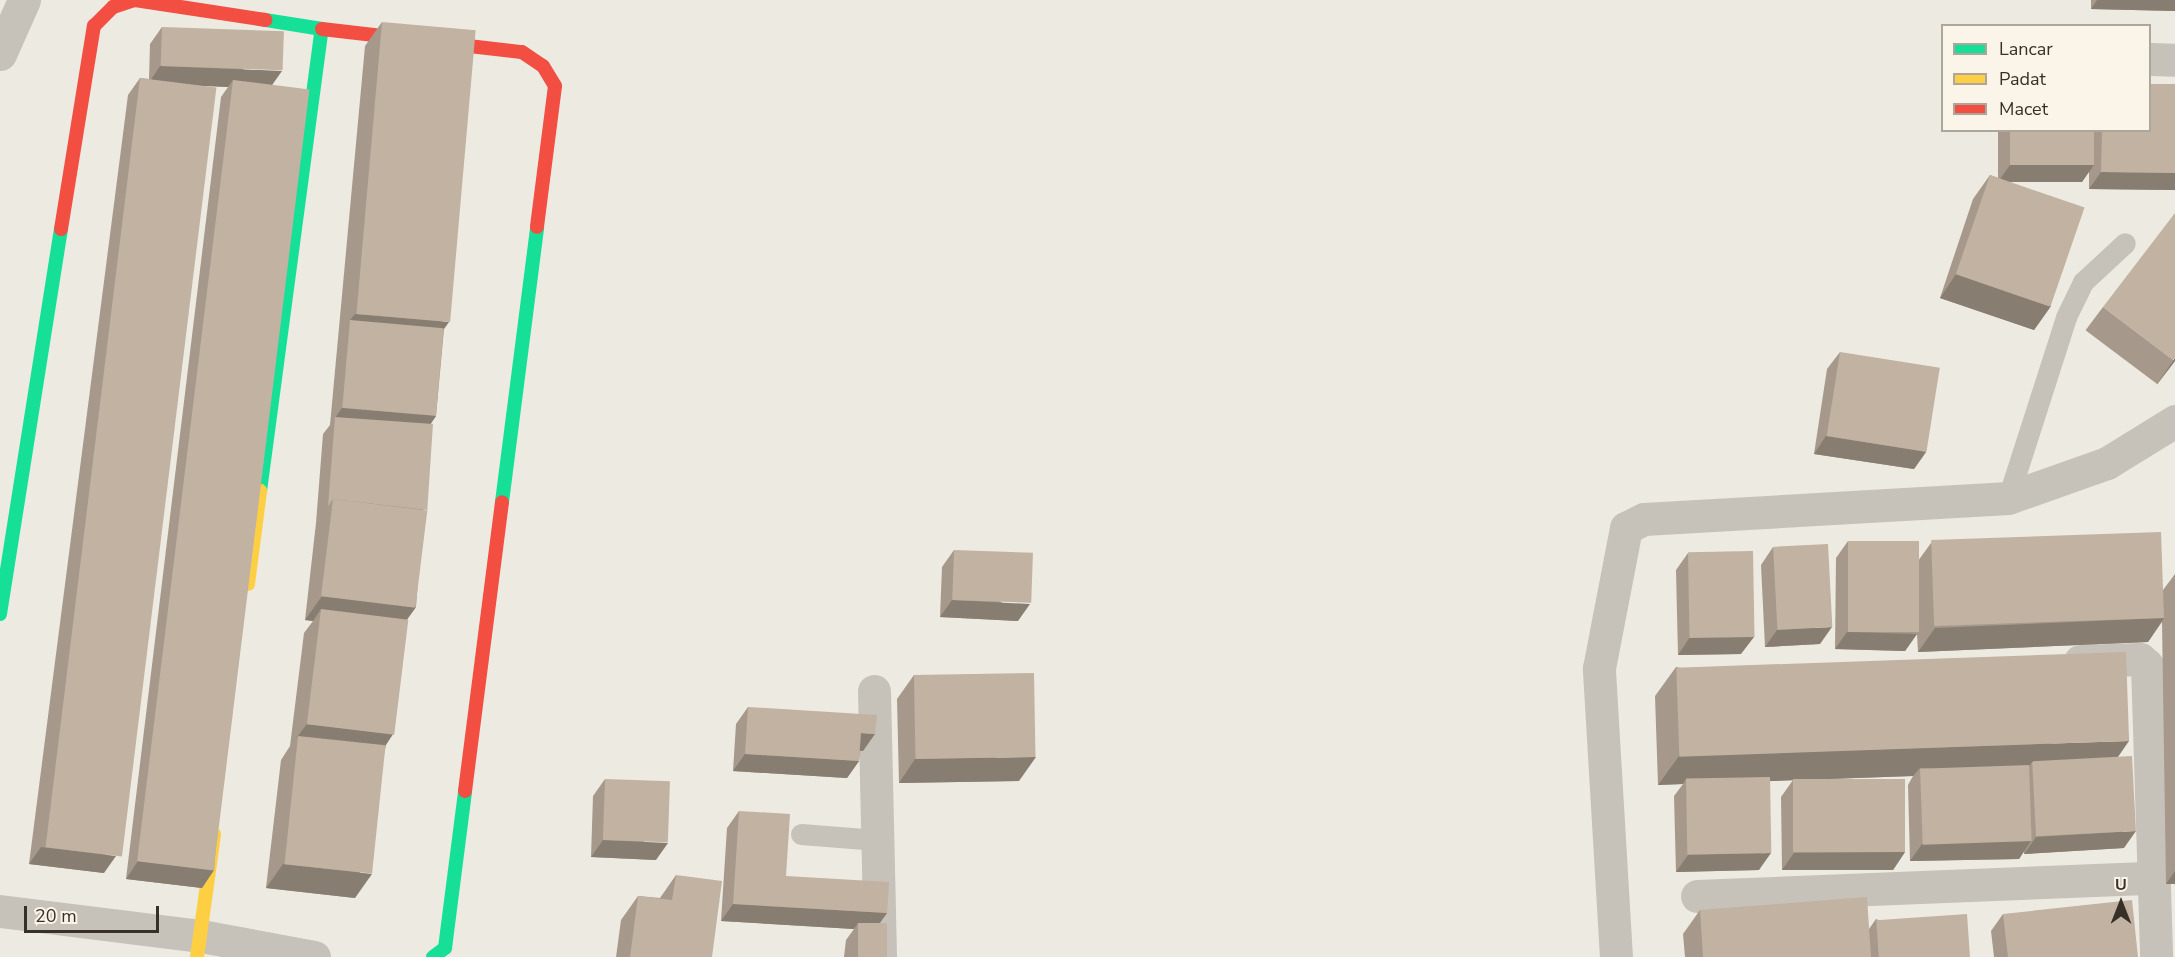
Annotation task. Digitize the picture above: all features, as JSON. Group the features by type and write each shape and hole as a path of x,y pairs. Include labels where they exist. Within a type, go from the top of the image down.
{"street":[{"path":"0,54 24,0"},
{"path":"0,614 94,26 112,7 135,0 322,29 522,52 543,66 555,86 445,948 434,957"},
{"path":"246,594 322,29"},
{"path":"2151,59 2175,60"},
{"path":"1616,957 1599,668 1626,528 1644,519 2008,498 2107,463 2175,421"},
{"path":"2045,663 2140,659 2147,665 2156,957"},
{"path":"874,691 880,957"},
{"path":"199,946 217,818"},
{"path":"1697,896 2152,878"},
{"path":"0,911 199,946 314,957"}],"lane":[{"path":"2008,498 2066,317 2083,282 2125,243"},
{"path":"801,834 877,840"}],"building":[{"path":"382,22 476,30 450,322 356,314"},
{"path":"162,27 284,31 283,70 161,66"},
{"path":"140,78 216,87 122,857 46,847"},
{"path":"233,80 309,89 214,871 137,861"},
{"path":"2151,84 2175,84 2175,173 2101,172 2102,132 2151,132"},
{"path":"2010,132 2094,132 2094,165 2010,165"},
{"path":"1990,175 2085,208 2050,307 1956,274"},
{"path":"2175,213 2175,358 2173,360 2103,307"},
{"path":"350,320 444,328 436,416 342,408"},
{"path":"1840,352 1940,368 1926,452 1827,436"},
{"path":"335,417 433,424 427,514 427,510 333,499 328,506"},
{"path":"333,499 427,511 415,608 321,596"},
{"path":"2161,532 2164,618 1934,626 1931,540"},
{"path":"1848,541 1919,541 1919,632 1848,632"},
{"path":"1828,544 1832,627 1777,630 1773,547"},
{"path":"954,550 1033,553 1031,603 952,600"},
{"path":"1753,551 1755,637 1690,638 1688,552"},
{"path":"321,609 408,620 394,735 307,724"},
{"path":"2126,652 2129,741 1679,757 1676,668"},
{"path":"1034,673 1035,757 915,759 914,675"},
{"path":"748,707 877,715 875,734 861,733 859,761 745,754"},
{"path":"298,736 386,745 372,873 285,864"},
{"path":"2132,756 2136,831 2036,836 2032,761"},
{"path":"2029,765 2032,841 1923,845 1920,769"},
{"path":"1770,777 1771,853 1687,854 1686,778"},
{"path":"605,779 670,781 668,842 603,840"},
{"path":"1793,779 1905,779 1905,852 1793,852"},
{"path":"739,811 790,814 786,876 889,882 887,913 733,904"},
{"path":"676,875 722,881 712,957 630,957 638,896 672,900"},
{"path":"1867,897 1871,957 1703,957 1700,910"},
{"path":"2132,900 2138,957 2008,957 2003,914"},
{"path":"1967,914 1970,957 1879,957 1876,920"},
{"path":"858,923 887,923 887,957 858,957"}],"traffic: fast":[{"path":"260,491 322,29 265,20"},
{"path":"502,502 537,227"},
{"path":"0,614 61,229"},
{"path":"433,957 445,948 465,791"}],"traffic: slow":[{"path":"248,584 260,491"},
{"path":"197,957 214,834"}],"traffic: jam":[{"path":"61,229 94,26 113,7 135,0 265,20"},
{"path":"322,29 522,52 543,66 555,86 537,227"},
{"path":"465,791 502,502"}]}
